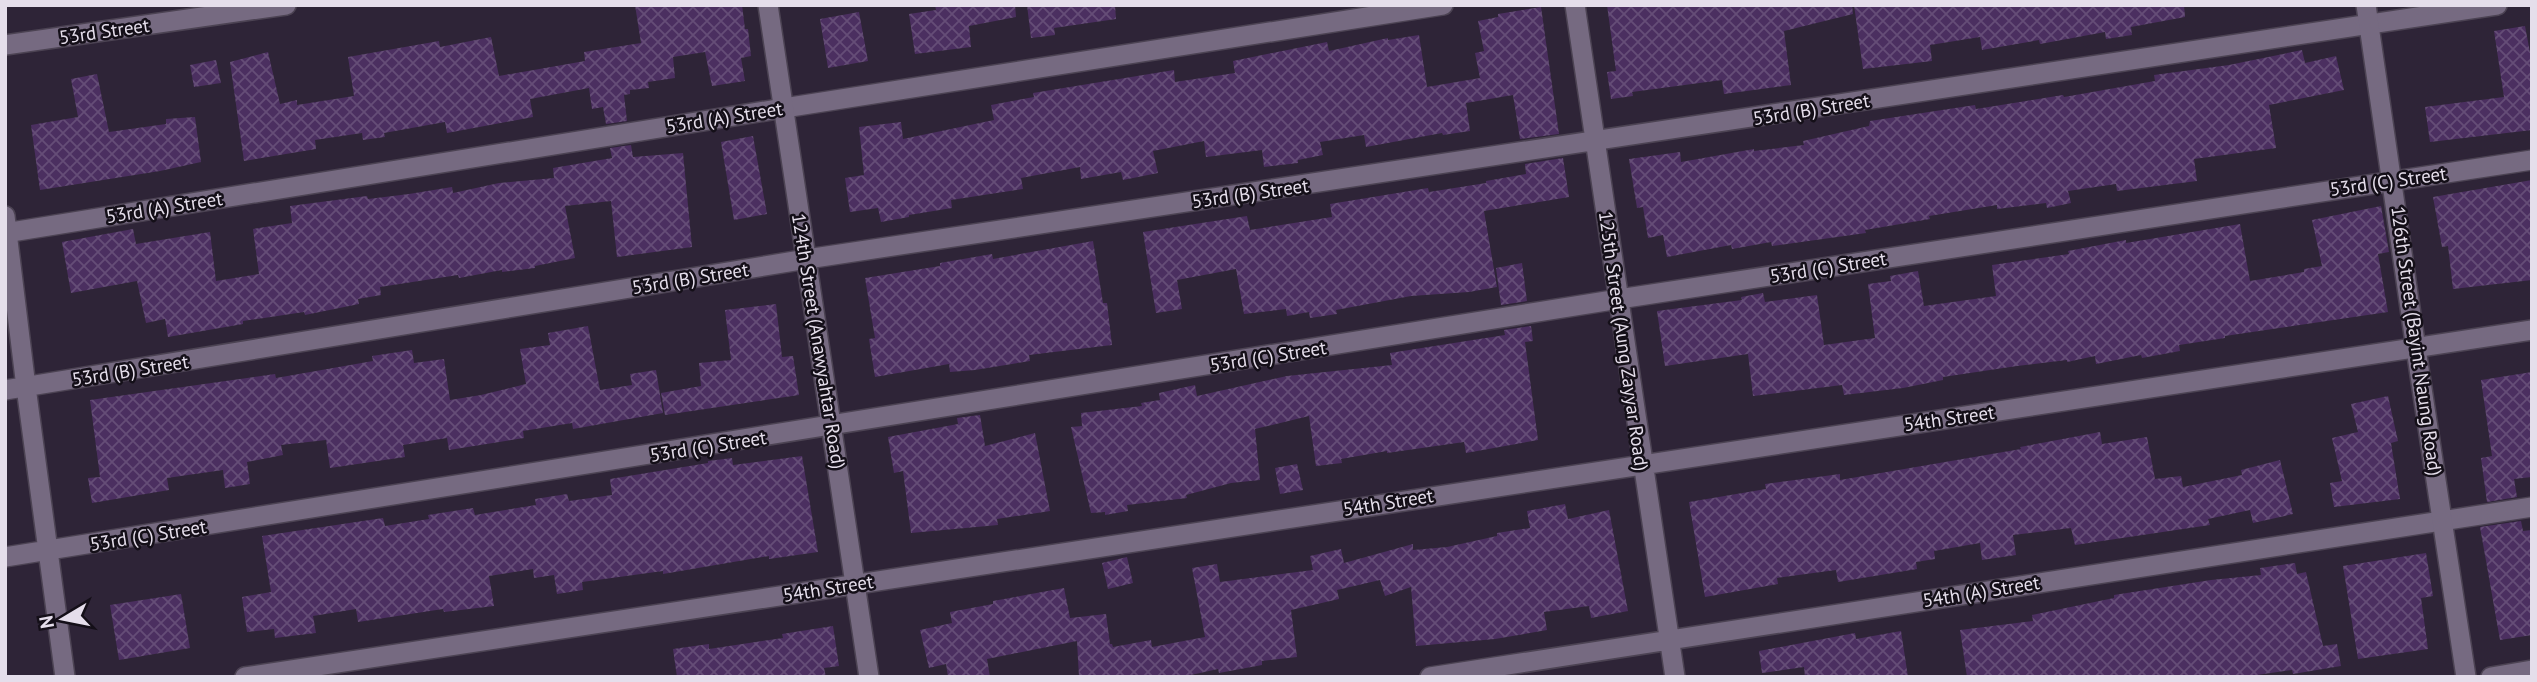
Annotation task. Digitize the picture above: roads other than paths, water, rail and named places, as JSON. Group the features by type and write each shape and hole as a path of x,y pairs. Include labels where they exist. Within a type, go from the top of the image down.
{"street":[{"name":"53rd Street","path":"5,45 286,5"},
{"name":"124th Street (Anawyahtar Road)","path":"768,5 869,677"},
{"name":"53rd (A) Street","path":"6,227 1443,5"},
{"name":"125th Street (Aung Zayyar Road)","path":"1575,5 1675,677"},
{"name":"53rd (B) Street","path":"5,390 807,259 1595,142 2368,15 2497,5"},
{"name":"126th Street (Bayint Naung Road)","path":"2368,15 2466,677"},
{"name":"53rd (C) Street","path":"5,557 1619,299 2532,160"},
{"path":"6,227 65,677"},
{"name":"54th Street","path":"245,677 2532,330"},
{"name":"54th (A) Street","path":"1430,677 1669,638 2532,507"},
{"path":"2491,677 2532,670"}]}
